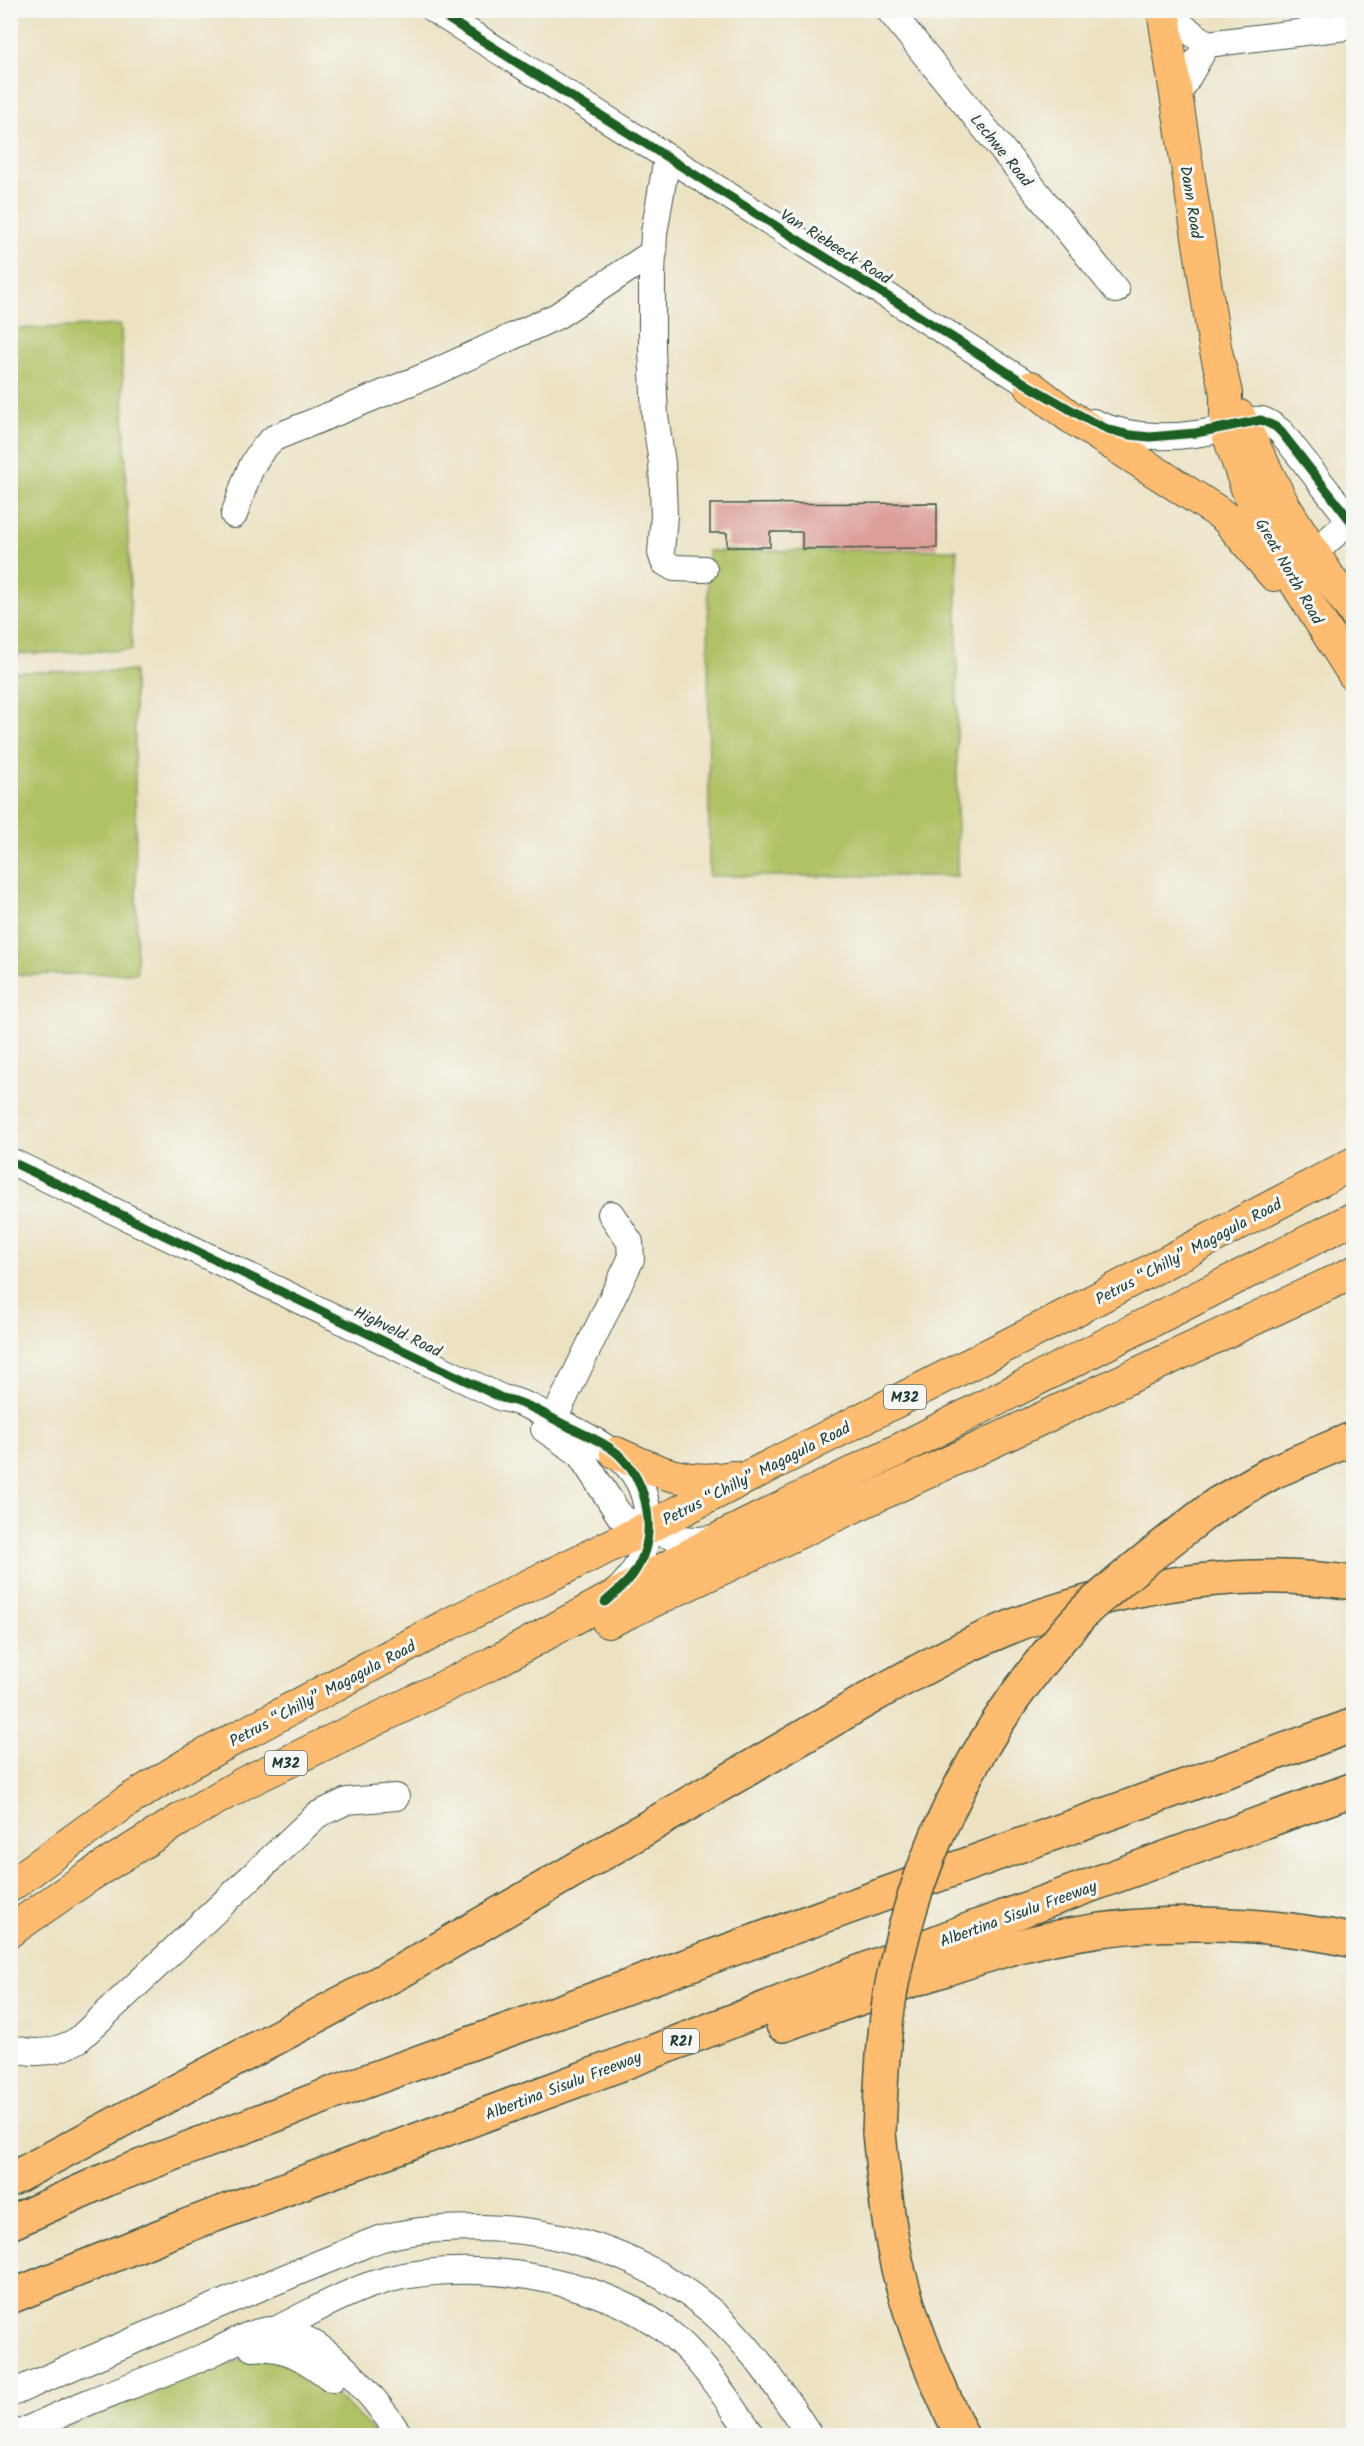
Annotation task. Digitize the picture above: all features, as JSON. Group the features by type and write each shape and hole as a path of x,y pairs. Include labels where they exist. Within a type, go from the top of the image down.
{"highway":[{"path":"962,2436 936,2384 915,2328 899,2271 887,2205 879,2133 881,2068 891,1985 904,1929 930,1852 963,1778 995,1724 1029,1676 1084,1611 1152,1552 1217,1504 1273,1472 1353,1438"},
{"path":"10,2180 401,1971 880,1692 943,1657 993,1634 1046,1614 1150,1588 1208,1580 1264,1578 1353,1583"},
{"path":"10,2223 110,2178 336,2092 1353,1725"},
{"name":"Albertina Sisulu Freeway","path":"10,2297 183,2227 616,2066 960,1933 1353,1789"},
{"path":"616,2066 672,2065 959,1963 1070,1934 1120,1928 1240,1926 1296,1931 1353,1941"}],"main road":[{"name":"Dann Road","path":"1163,11 1215,346 1235,425"},
{"path":"1031,387 1069,416 1228,520 1305,612 1318,621"},
{"name":"Great North Road","path":"1235,425 1313,554 1353,612"},
{"name":"Great North Road","path":"1235,425 1260,520 1273,547 1353,675"},
{"name":"Petrus “Chilly” Magagula Road","path":"10,1886 117,1809 186,1765 449,1624 647,1528 1047,1325 1353,1163"},
{"name":"M32","path":"10,1930 89,1876 244,1783 491,1664 722,1537 1353,1218"},
{"path":"491,1664 539,1654 556,1647 1353,1272"},
{"path":"616,1453 646,1466 692,1481 712,1481 757,1472"}],"street":[{"name":"Van Riebeeck Road","path":"434,10 1031,387 1092,422 1110,430 1150,437 1261,420 1276,427 1352,519"},
{"name":"Lechwe Road","path":"889,10 1116,290"},
{"path":"1163,11 1207,44"},
{"path":"1176,98 1207,44 1317,21 1353,26"},
{"path":"667,158 654,233 652,350 655,416 662,463 664,515 661,553 664,562 674,568 704,569"},
{"path":"234,515 254,458 264,445 274,438 433,374 557,316 654,252"},
{"path":"1313,554 1352,519"},
{"name":"Highveld Road","path":"10,1161 502,1398 520,1401 616,1453 628,1465 641,1487 646,1501 647,1528 645,1547 635,1572 605,1602"},
{"path":"554,1419 631,1259 630,1242 611,1214"},
{"name":"Highveld Road","path":"502,1398 516,1414 579,1453 620,1516 632,1524 680,1539 699,1540 722,1537"},
{"path":"10,2047 25,2052 45,2052 63,2049 78,2040 317,1815 346,1801 396,1797"},
{"path":"10,2394 218,2305 381,2239 421,2230 520,2229 546,2233 610,2250 640,2263 684,2290 712,2312 754,2356 810,2436"},
{"path":"275,2330 368,2285 416,2273 447,2270 482,2271 520,2275 573,2286 608,2298 672,2335 697,2359 753,2436"},
{"path":"14,2436 86,2403 205,2357 238,2340 263,2331 275,2330 297,2334 312,2342 362,2386 399,2434"},
{"path":"205,2357 266,2346 284,2349 305,2359 339,2384 399,2434"}],"green space":[{"path":"121,325 132,650 11,654 11,329"},
{"path":"957,550 957,876 709,876 708,551"},
{"path":"134,671 137,973 11,975 11,672"},
{"path":"258,2356 285,2363 310,2376 346,2404 377,2435 38,2436 232,2362"}],"building":[{"path":"937,503 937,548 802,549 802,532 770,532 770,547 727,547 727,533 710,533 710,504"}],"cycle path":[{"path":"434,10 1031,387 1092,422 1110,430 1150,437 1196,433 1261,420 1276,427 1350,520"},
{"path":"10,1161 502,1398 534,1409 612,1449 629,1466 637,1480 647,1511 648,1527 642,1558 634,1573 605,1602"}]}
